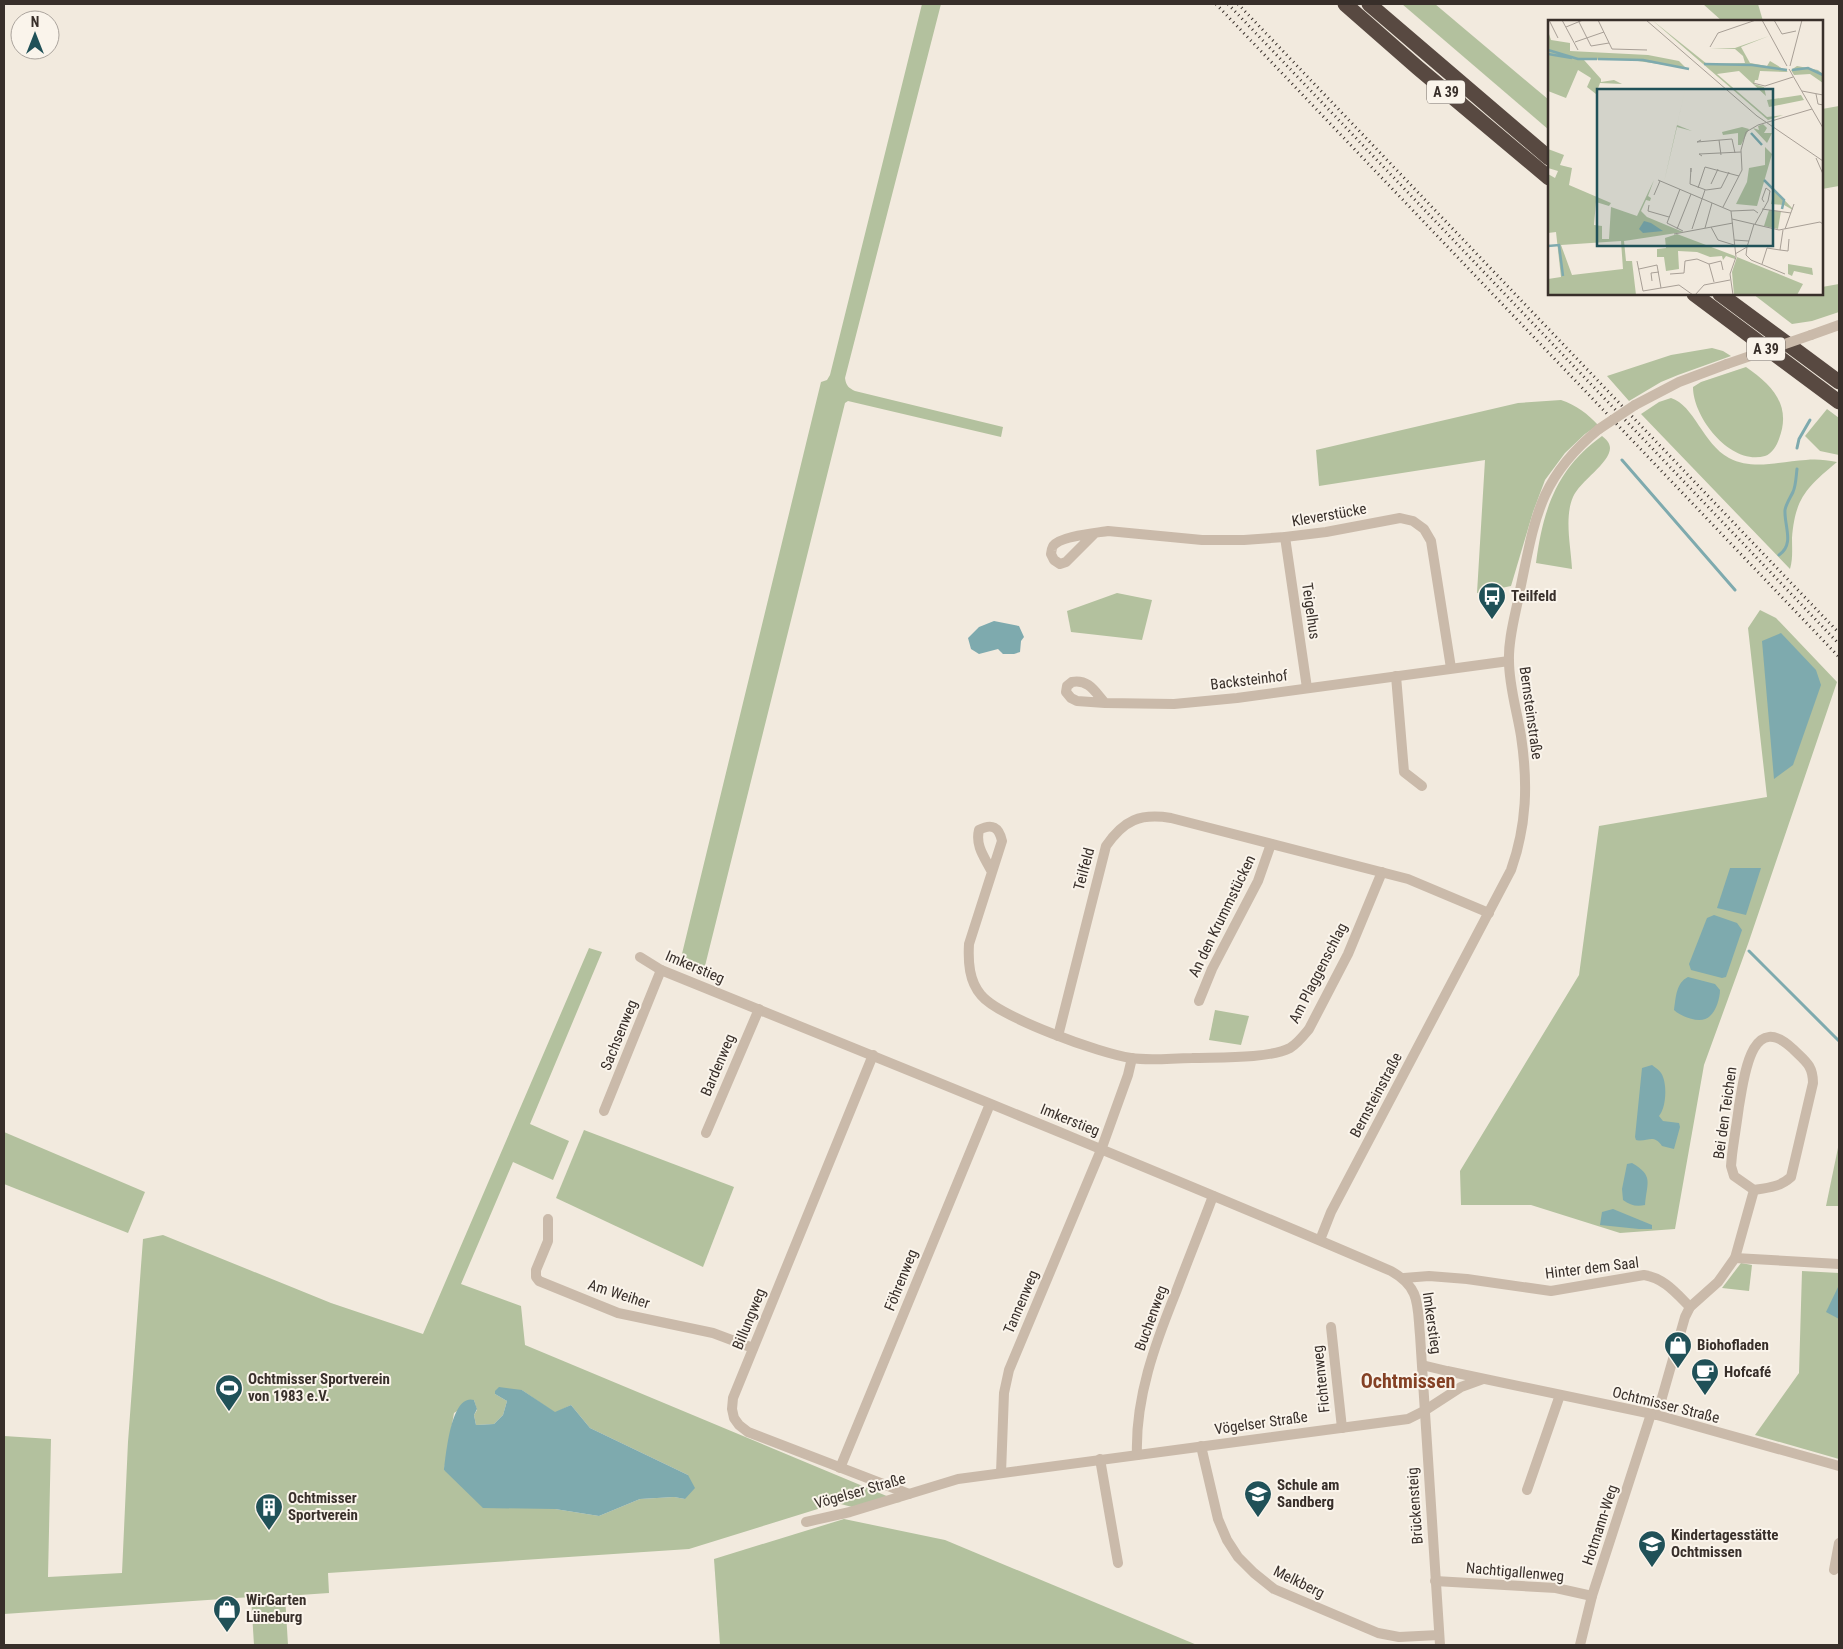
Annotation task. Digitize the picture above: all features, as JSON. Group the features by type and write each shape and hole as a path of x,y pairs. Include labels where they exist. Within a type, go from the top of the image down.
{"highway":[{"name":"A 39","path":"1345,4 1548,177"},
{"name":"A 39","path":"1369,4 1548,157"},
{"name":"A 39","path":"1695,295 1839,402"},
{"name":"A 39","path":"1721,295 1839,382"}],"street":[{"name":"Bernsteinstraße","path":"1320,1240 1331,1212 1489,913 1511,870 1520,846 1525,809 1524,770 1521,737 1509,661 1510,641 1532,533 1542,500 1562,465 1579,445 1635,405 1679,382 1839,325"},
{"name":"Kleverstücke","path":"1095,533 1108,531 1124,532 1202,540 1285,537 1326,532 1400,518 1413,521 1424,529 1431,541 1451,668"},
{"name":"Teigelhus","path":"1285,537 1307,688"},
{"name":"Backsteinhof","path":"1105,703 1174,704 1509,661"},
{"path":"1396,676 1404,772 1422,786"},
{"name":"Teilfeld","path":"1058,1036 1106,846 1124,824 1138,817 1155,815 1382,872 1432,888 1489,913"},
{"name":"An den Krummstücken","path":"1199,1001 1212,968 1258,881 1271,844"},
{"name":"Am Plaggenschlag","path":"992,872 969,944 968,961 972,978 981,995 993,1006 1058,1036 1114,1055 1132,1058 1250,1055 1278,1052 1291,1047 1300,1040 1313,1020 1348,954 1382,872"},
{"name":"Imkerstieg","path":"640,957 662,970 873,1055 1391,1271 1404,1278 1413,1288 1416,1300 1422,1364"},
{"name":"Sachsenweg","path":"604,1111 662,970"},
{"name":"Bardenweg","path":"706,1133 759,1009"},
{"name":"Bei den Teichen","path":"1772,1036 1783,1040 1810,1065 1813,1073 1813,1083 1791,1177 1785,1183 1774,1187 1754,1190 1734,1176 1731,1166 1732,1155 1743,1079 1748,1059 1754,1046 1761,1039 1772,1036"},
{"name":"Billungweg","path":"873,1055 753,1348 732,1408 734,1418 748,1432 909,1494"},
{"path":"1101,1150 1128,1075 1132,1058"},
{"name":"Föhrenweg","path":"840,1468 990,1104"},
{"name":"Tannenweg","path":"1001,1473 1004,1393 1009,1370 1101,1150"},
{"path":"1654,1415 1680,1330 1690,1306 1718,1282 1735,1258 1754,1190"},
{"name":"Buchenweg","path":"1137,1455 1136,1436 1141,1399 1155,1345 1213,1196"},
{"name":"Am Weiher","path":"548,1219 548,1241 536,1270 536,1276 539,1280 618,1313 713,1333 753,1348"},
{"path":"1735,1258 1839,1264"},
{"name":"Hinter dem Saal","path":"1404,1278 1430,1276 1467,1279 1551,1291 1644,1275 1654,1276 1662,1281 1690,1306"},
{"name":"Fichtenweg","path":"1331,1327 1342,1428"},
{"name":"Ochtmisser Straße","path":"1422,1364 1483,1379 1654,1415 1839,1466"},
{"name":"Brückensteig","path":"1422,1364 1439,1640"},
{"path":"1424,1411 1462,1386 1483,1379"},
{"path":"1527,1490 1560,1395"},
{"name":"Vögelser Straße","path":"806,1522 850,1512 948,1481 1408,1419 1424,1411"},
{"name":"Hotmann-Weg","path":"1580,1645 1592,1596 1654,1415"},
{"name":"Melkberg","path":"1201,1446 1218,1518 1227,1540 1238,1557 1254,1573 1274,1589 1378,1634 1400,1638 1439,1640"},
{"path":"1100,1459 1118,1563"},
{"path":"1834,1570 1839,1543"},
{"name":"Nachtigallenweg","path":"1436,1581 1556,1588 1592,1596"}],"green space":[{"path":"922,4 941,4 845,381 855,391 1003,427 1001,437 848,401 845,403 703,974 680,962 821,382 827,380 830,375"},
{"path":"1402,4 1435,4 1548,99 1548,129"},
{"path":"1703,4 1758,4 1763,20 1721,20"},
{"path":"1839,106 1839,186 1823,189 1823,109"},
{"path":"1839,284 1839,312 1812,321 1792,324 1754,295 1823,295 1823,287"},
{"path":"1712,348 1723,351 1731,356 1661,382 1629,401 1607,376 1671,355"},
{"path":"1746,367 1764,381 1777,397 1781,406 1783,416 1779,439 1772,451 1765,456 1752,457 1739,454 1727,447 1707,425 1699,412 1695,399 1693,387 1701,382"},
{"path":"1671,398 1686,408 1720,452 1738,462 1757,465 1810,460 1837,462 1810,486 1800,503 1794,524 1790,569 1641,414 1659,402"},
{"path":"1561,400 1581,410 1598,425 1585,434 1565,453 1545,480 1533,512 1511,586 1477,593 1485,460 1319,486 1316,450 1518,403"},
{"path":"1827,409 1839,418 1839,455 1820,451 1805,436"},
{"path":"1602,436 1609,444 1609,454 1577,491 1570,505 1568,523 1572,569 1536,563 1543,525 1555,491 1563,476 1574,462"},
{"path":"1117,593 1152,600 1142,640 1071,632 1067,611"},
{"path":"1760,610 1776,618 1837,682 1748,944 1704,1065 1675,1229 1620,1233 1531,1205 1461,1205 1460,1171 1579,975 1599,826 1767,797 1748,628"},
{"path":"589,948 602,952 530,1124 569,1141 553,1180 513,1162 461,1284 521,1306 525,1345 901,1502 852,1507 837,1503 689,1549 328,1573 329,1593 285,1596 288,1645 254,1645 251,1597 4,1614 4,1436 51,1439 48,1577 122,1573 128,1442 143,1239 163,1235 331,1303 423,1334","holes":["522,1390 555,1413 571,1405 590,1428 688,1475 685,1499 674,1497 640,1499 599,1516 555,1509 444,1470 454,1413 474,1400 477,1410 474,1415 476,1425 494,1424 503,1415 507,1401 495,1394"]},
{"path":"1215,1010 1249,1016 1241,1045 1209,1040"},
{"path":"584,1130 734,1187 703,1267 556,1198"},
{"path":"4,1132 145,1192 128,1233 4,1184"},
{"path":"1839,1143 1839,1206 1826,1206"},
{"path":"1741,1263 1752,1265 1749,1291 1722,1288"},
{"path":"1802,1271 1839,1273 1839,1459 1755,1435 1799,1373"},
{"path":"844,1519 945,1540 1197,1645 720,1645 714,1559"}],"water":[{"path":"994,621 1019,626 1024,637 1021,641 1020,652 1003,654 998,649 979,654 971,649 968,638 979,627"},
{"path":"1781,633 1816,670 1821,685 1793,765 1774,779 1762,641"},
{"path":"1730,868 1761,868 1746,915 1717,908"},
{"path":"1714,915 1737,923 1742,930 1726,977 1722,978 1691,970 1689,964 1707,918"},
{"path":"1688,977 1715,984 1720,990 1716,1008 1706,1019 1692,1019 1674,1010 1679,987"},
{"path":"1652,1065 1661,1073 1665,1086 1664,1103 1659,1116 1663,1121 1679,1123 1680,1127 1674,1149 1662,1146 1653,1139 1640,1141 1636,1140 1635,1137 1642,1068"},
{"path":"1632,1163 1644,1172 1648,1180 1645,1205 1633,1205 1623,1200 1622,1189 1627,1164"},
{"path":"1613,1209 1652,1225 1652,1229 1600,1225 1602,1212"},
{"path":"1839,1285 1839,1319 1826,1312"},
{"path":"499,1387 522,1390 555,1412 571,1405 590,1428 688,1475 695,1488 685,1499 674,1497 640,1499 599,1516 555,1509 483,1508 444,1470 446,1452 455,1415 466,1400 474,1400 477,1409 474,1415 476,1425 494,1424 503,1415 507,1401 495,1394"}],"waterway":[{"path":"1797,448 1799,439 1810,420"},
{"path":"1622,460 1735,590"},
{"path":"1779,555 1787,546 1788,534 1785,510 1794,489 1797,469"},
{"path":"1749,951 1839,1041"}],"railway":[{"path":"1216,4 1839,657"},
{"path":"1228,4 1839,644"},
{"path":"1238,4 1839,633"}],"place":[{"name":"Teilfeld","path":"1492,620"},
{"name":"Biohofladen","path":"1678,1369"},
{"name":"Hofcafé","path":"1705,1396"},
{"name":"Ochtmisser Sportverein von 1983 e.V.","path":"229,1412"},
{"name":"Schule am Sandberg","path":"1258,1518"},
{"name":"Ochtmisser Sportverein","path":"269,1531"},
{"name":"Kindertagesstätte Ochtmissen","path":"1652,1568"},
{"name":"WirGarten Lüneburg","path":"227,1633"}],"district":[{"name":"Ochtmissen","path":"1408,1381"}]}
